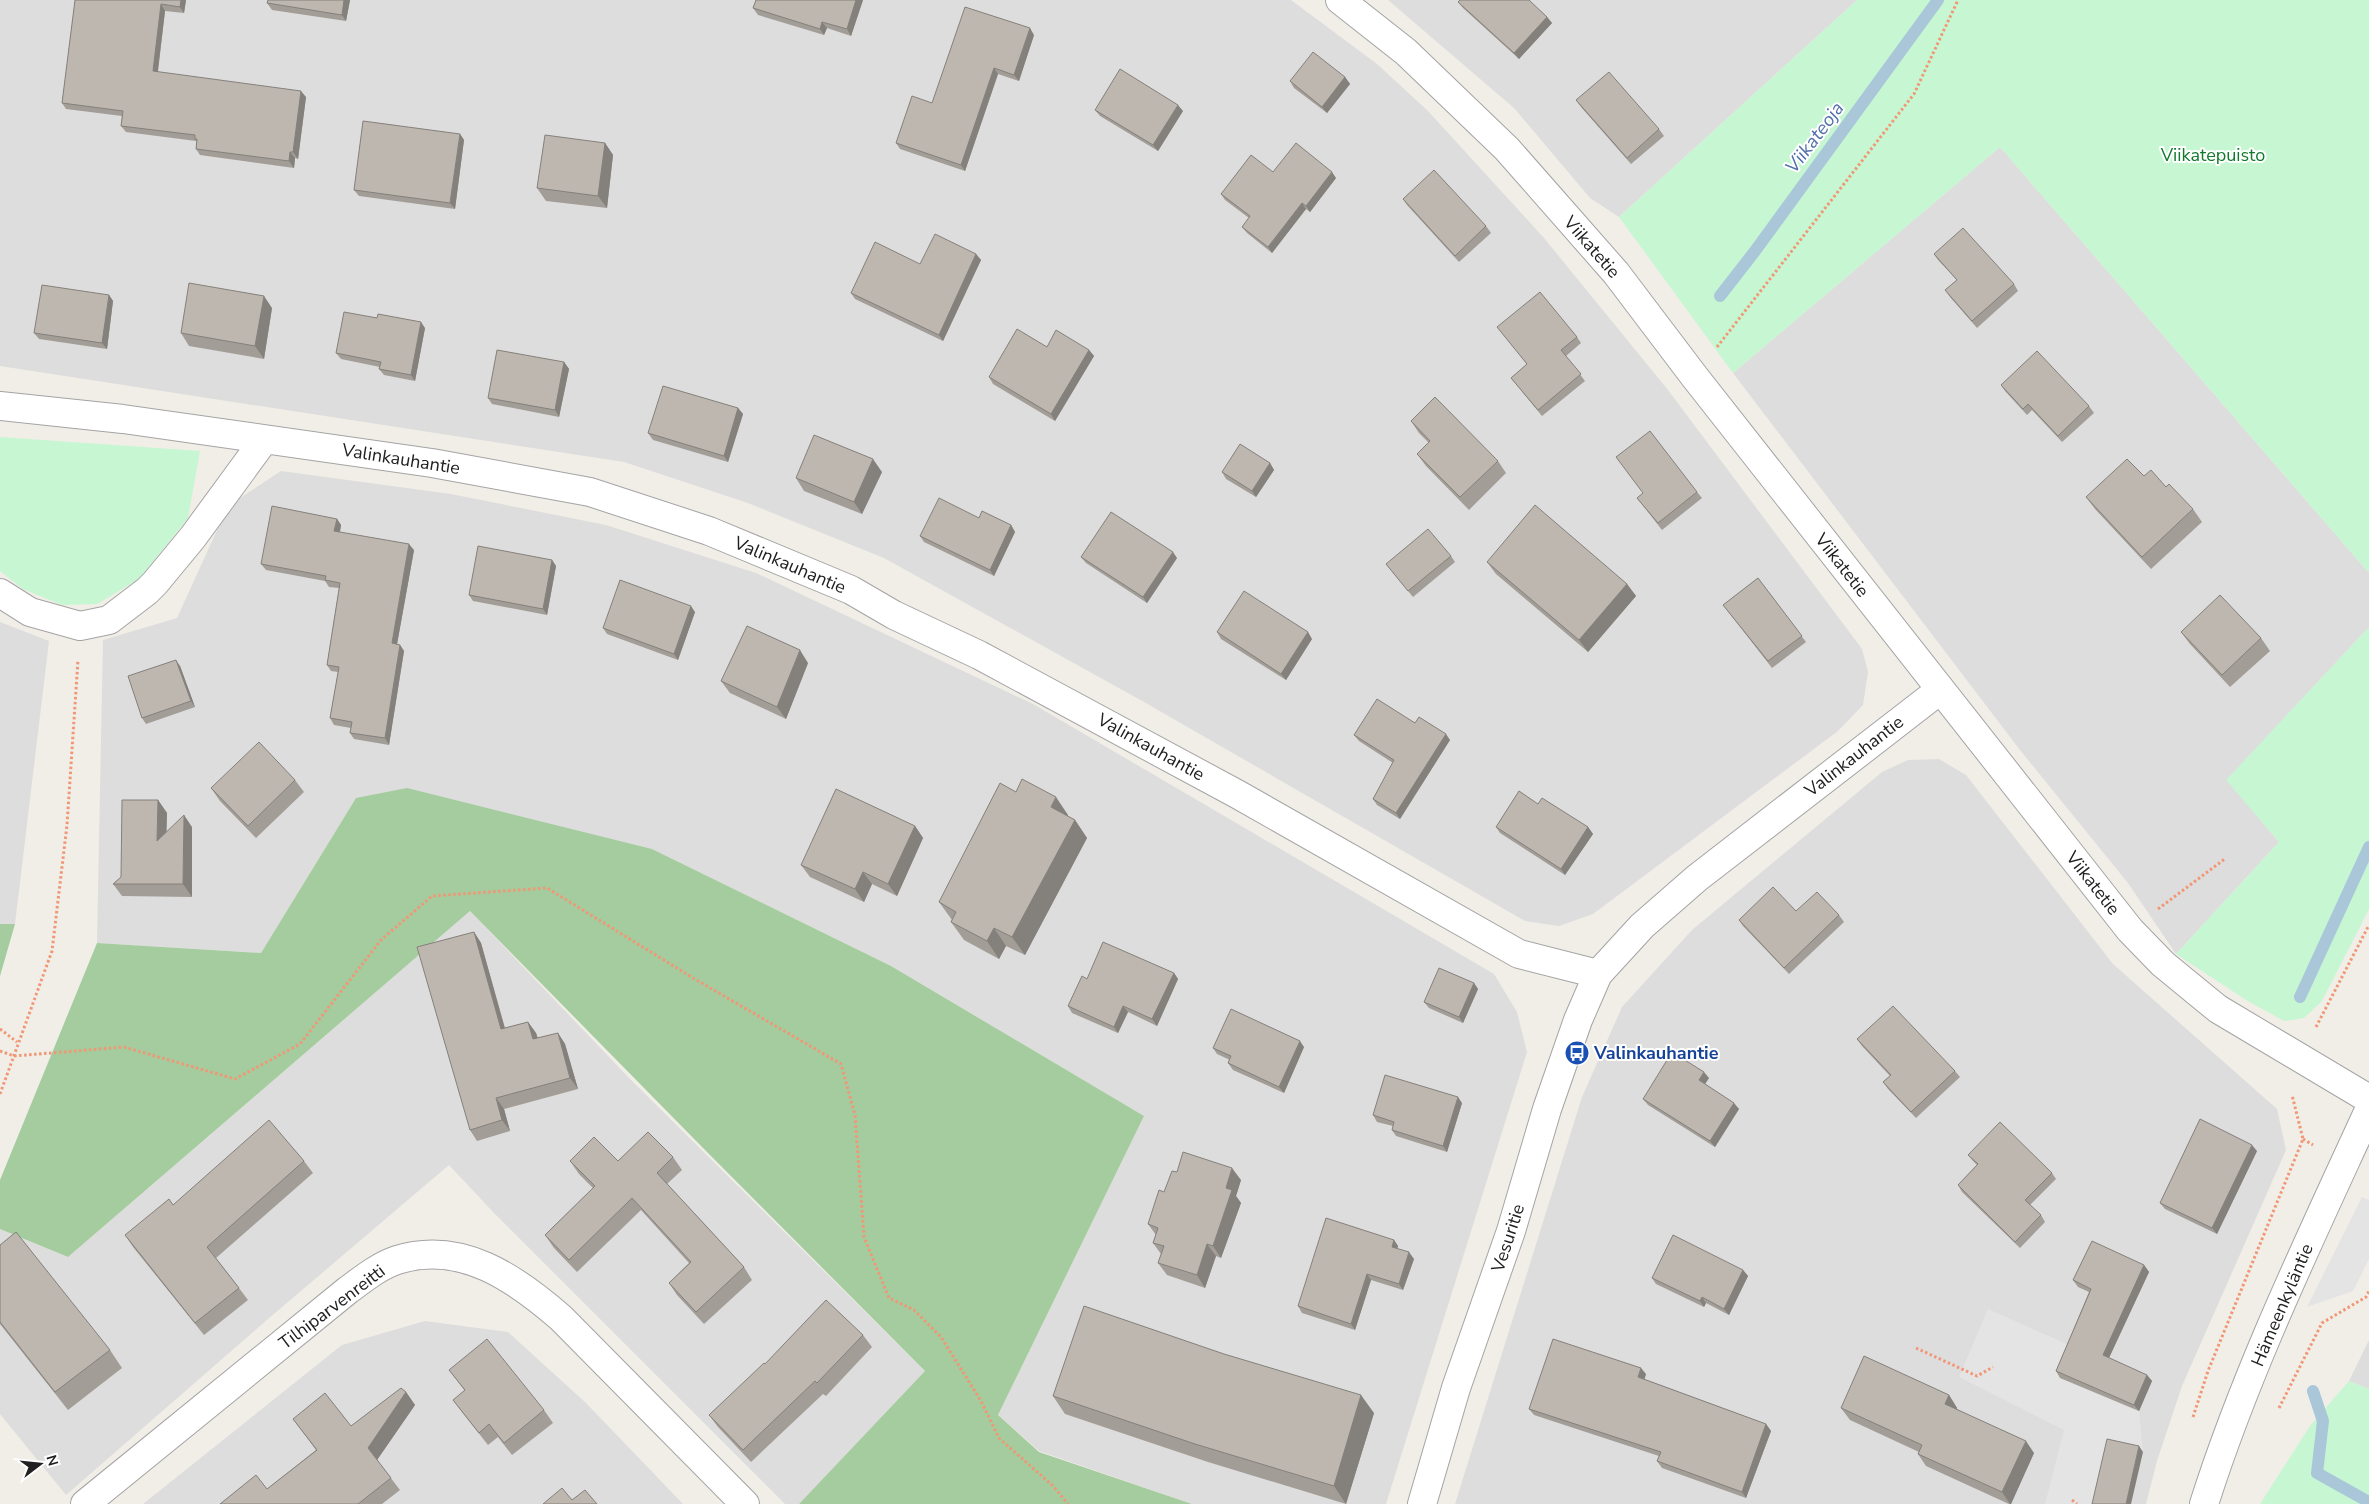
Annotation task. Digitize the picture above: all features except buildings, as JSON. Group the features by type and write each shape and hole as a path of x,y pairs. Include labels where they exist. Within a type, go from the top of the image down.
{"street":[{"name":"Viikatetie","path":"1340,0 1406,52 1507,149 1616,273 1694,376 2130,930 2163,964 2218,1008 2369,1099"},
{"name":"Valinkauhantie","path":"0,406 123,419 432,463 590,492 709,531 851,590 894,615 979,655 1228,790 1519,954 1598,974 1642,926 1697,878 1940,690"},
{"path":"0,593 30,612 80,626 109,620 147,591 193,537 264,440"},
{"name":"Vesuritie","path":"1422,1504 1456,1388 1511,1231 1547,1109 1578,1020 1598,974"},
{"name":"Hämeenkyläntie","path":"2204,1504 2218,1459 2269,1334 2369,1110"},
{"name":"Tilhiparvenreitti","path":"85,1504 348,1290 373,1272 396,1260 420,1255 441,1254 464,1258 484,1265 506,1275 535,1295 561,1318 746,1504"}],"path":[{"path":"1694,376 1914,94 1958,0"},
{"path":"0,1094 17,1042 38,992 53,942 67,825 80,626"},
{"path":"2130,930 2226,858"},
{"path":"0,1051 14,1056 124,1047 235,1079 300,1044 381,940 432,896 547,888 693,978 841,1064 855,1116 864,1237 890,1298 914,1310 941,1337 981,1401 998,1438 1053,1486 1068,1504"},
{"path":"2191,1424 2208,1371 2303,1139 2295,1103 2287,1083 2369,924"},
{"path":"0,1029 17,1042"},
{"path":"2278,1412 2322,1322 2366,1297 2369,1291"},
{"path":"1916,1348 1977,1376 1993,1367"},
{"path":"2072,1500 2078,1504"}],"shaded area":[{"path":"0,0 1291,0 1377,64 1428,111 1544,238 1668,390 1862,649 1868,672 1863,705 1838,731 1593,914 1559,926 1525,921 1144,702 884,558 748,503 624,462 0,366"},
{"path":"1388,0 1857,0 1619,217 1590,198 1514,108"},
{"path":"2000,147 2369,573 2369,627 2227,780 2279,842 2176,954 2128,883 2020,750 1733,373"},
{"path":"281,471 451,494 606,525 756,573 1033,704 1494,974 1517,1012 1527,1052 1386,1504 1192,1504 1039,1451 998,1415 1144,1116 891,966 652,849 356,798 261,953 97,943 103,640 177,618 228,506"},
{"path":"0,622 49,641 15,924 0,924"},
{"path":"1939,759 1966,775 2113,964 2277,1109 2286,1150 2182,1386 2157,1461 2146,1504 1455,1504 1582,1097 1622,1007 1692,930 1882,772 1908,760"},
{"path":"470,911 629,1078 925,1371 799,1504 785,1504 494,1213 449,1165 66,1495 0,1414 0,1229 68,1257"},
{"path":"2362,1197 2369,1200 2369,1259 2353,1291 2307,1307"},
{"path":"1988,1309 2073,1347 2061,1378 2139,1411 2143,1452 2111,1445 2098,1504 2045,1504 2064,1430 1959,1377"},
{"path":"425,1321 508,1332 586,1403 683,1504 143,1504 342,1345"},
{"path":"2369,1340 2369,1389 2349,1381"}],"green space":[{"name":"Viikatepuisto","path":"1857,0 2369,0 2369,573 2000,147 1733,373 1619,217"},
{"path":"0,437 200,451 188,518 139,579 97,604 62,605 23,589 0,571"},
{"path":"2369,627 2369,909 2322,1001 2304,1018 2284,1021 2246,1000 2176,954 2279,842 2226,780"},
{"path":"407,788 652,849 891,966 1144,1116 998,1415 1039,1452 1192,1504 799,1504 925,1371 470,911 68,1257 0,1229 0,1180 97,943 261,953 356,798"},
{"path":"0,924 15,924 0,976"},
{"path":"2349,1381 2369,1389 2369,1504 2260,1504 2310,1426"}],"waterway":[{"name":"Viikateoja","path":"1720,296 1938,0"},
{"path":"2300,997 2369,847"},
{"path":"2313,1391 2323,1421 2317,1473 2369,1502"}],"place":[{"name":"Valinkauhantie","path":"1577,1053"}]}
